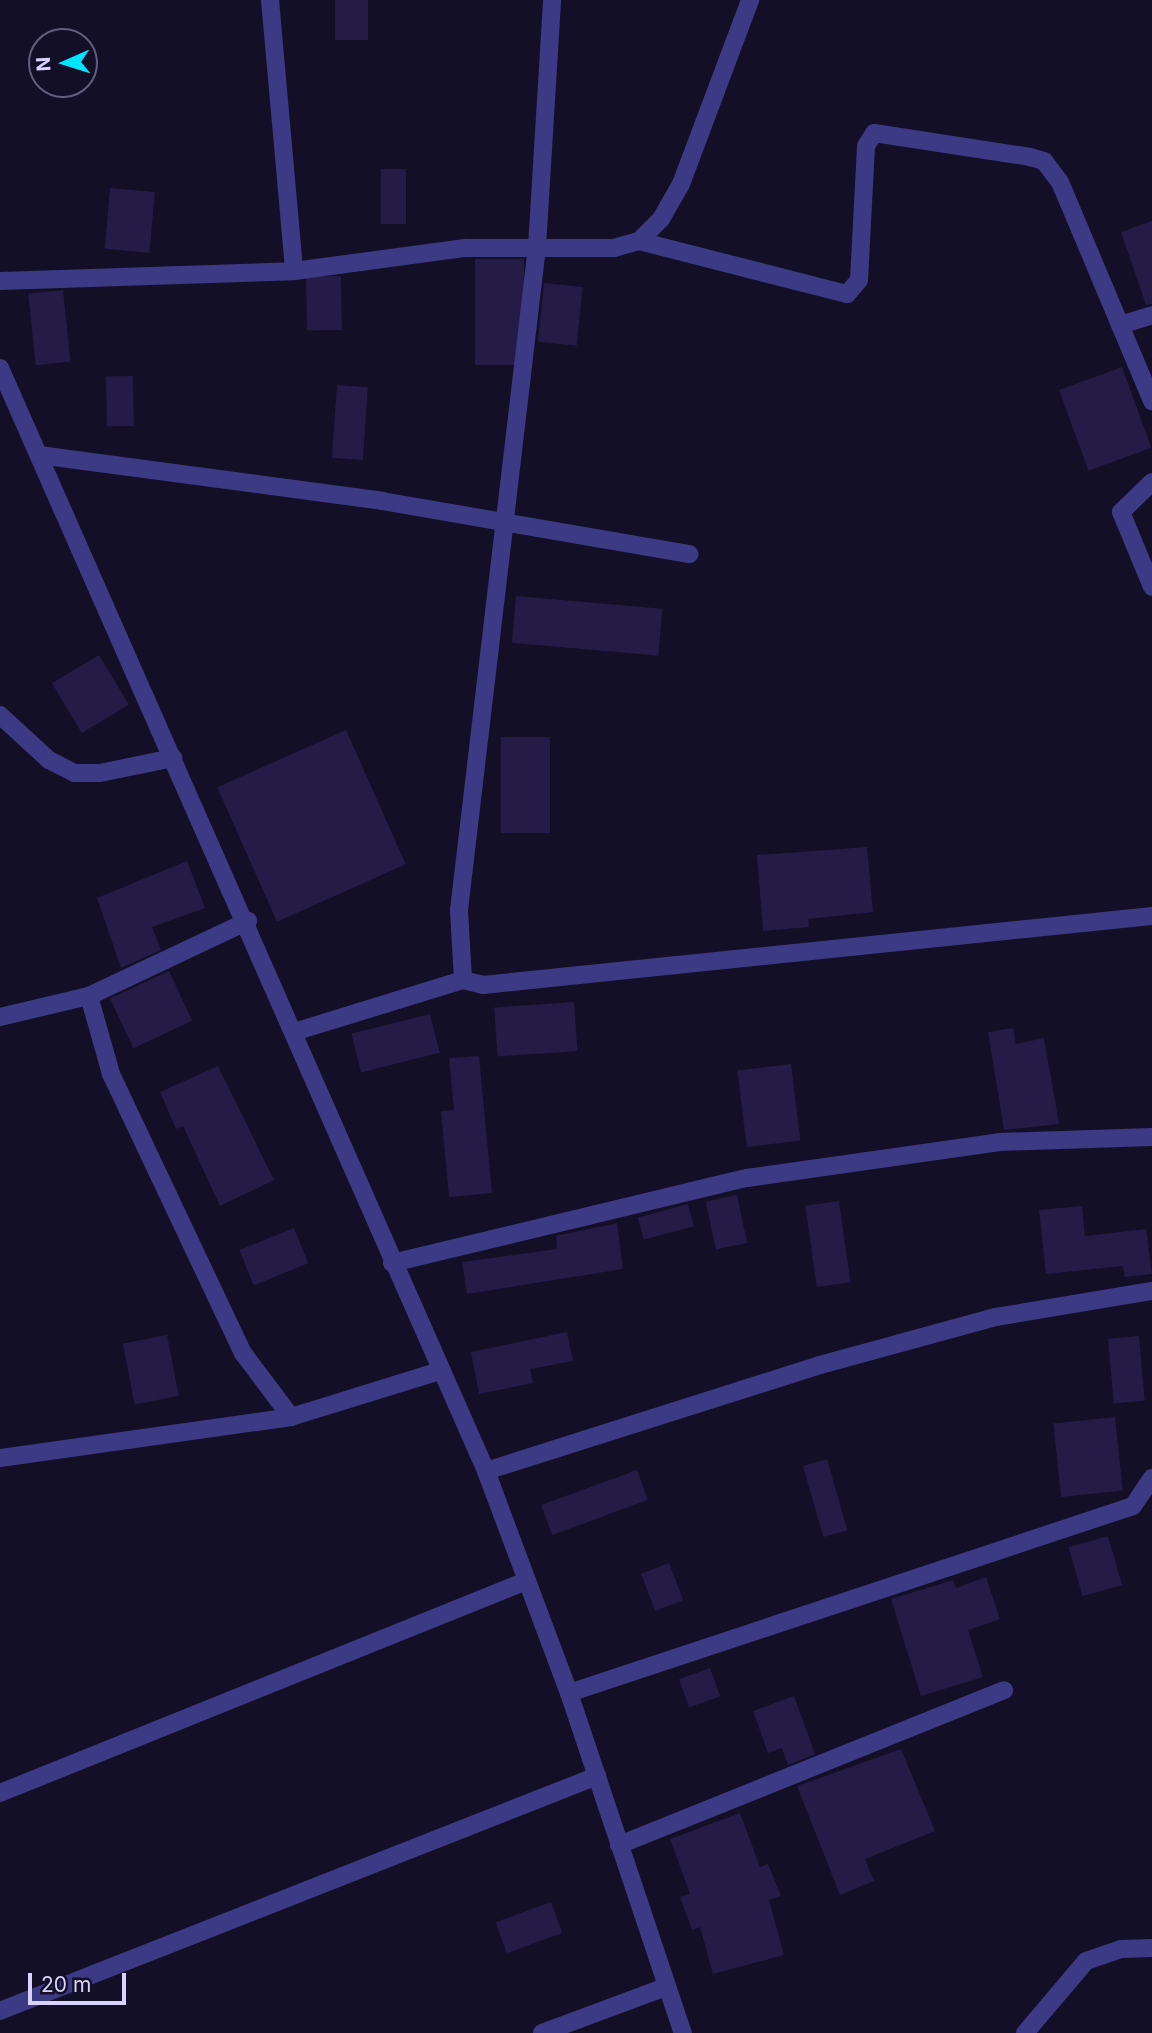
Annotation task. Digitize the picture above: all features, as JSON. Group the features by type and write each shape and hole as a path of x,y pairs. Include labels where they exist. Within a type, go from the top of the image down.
{"street":[{"path":"270,0 294,271"},
{"path":"463,981 459,910 537,247 552,0"},
{"path":"0,281 294,271 466,248 614,248 639,241 661,219 681,184 750,0"},
{"path":"639,241 847,294 859,280 866,146 874,133 1044,161 1060,182 1152,401"},
{"path":"1120,325 1152,315"},
{"path":"0,368 248,921 392,1263 486,1471 569,1693 682,2033"},
{"path":"39,455 506,521 689,554"},
{"path":"1152,482 1121,512 1152,587"},
{"path":"0,715 49,760 74,773 100,773 173,758"},
{"path":"294,1032 463,981 483,985 1152,916"},
{"path":"0,1017 89,996 248,921"},
{"path":"89,996 111,1074 243,1353 291,1417"},
{"path":"392,1263 760,1176 999,1142 1152,1137"},
{"path":"486,1471 996,1317 1152,1291"},
{"path":"0,1458 291,1417 440,1371"},
{"path":"569,1693 1133,1506 1152,1478"},
{"path":"0,1793 526,1581"},
{"path":"619,1845 1004,1690"},
{"path":"0,2011 597,1776"},
{"path":"1024,2033 1086,1961 1121,1948 1152,1948"},
{"path":"542,2033 666,1987"}],"building":[{"path":"335,0 368,0 368,40 335,40"},
{"path":"381,169 406,169 406,224 381,224"},
{"path":"110,188 155,192 150,253 105,249"},
{"path":"1152,221 1152,304 1146,305 1121,232"},
{"path":"475,259 524,259 524,365 475,365"},
{"path":"341,276 342,330 307,331 306,277"},
{"path":"544,283 583,287 577,346 538,342"},
{"path":"63,290 71,362 36,365 28,294"},
{"path":"1122,367 1151,448 1088,471 1059,390"},
{"path":"106,376 133,376 134,426 107,426"},
{"path":"337,385 368,387 363,460 332,458"},
{"path":"516,596 662,609 658,656 512,643"},
{"path":"99,655 129,705 82,733 52,683"},
{"path":"346,730 406,864 277,922 217,787"},
{"path":"501,737 550,737 550,833 501,833"},
{"path":"867,847 873,912 808,919 809,927 763,931 757,855"},
{"path":"187,861 205,908 152,927 161,950 121,968 97,898"},
{"path":"169,971 192,1021 133,1048 110,998"},
{"path":"574,1002 577,1051 498,1056 494,1008"},
{"path":"430,1014 440,1053 361,1072 351,1034"},
{"path":"1013,1028 1016,1044 1044,1038 1059,1124 1004,1130 988,1032"},
{"path":"479,1056 492,1193 449,1197 441,1111 454,1110 449,1058"},
{"path":"791,1064 800,1140 747,1147 737,1071"},
{"path":"218,1066 274,1180 220,1206 183,1126 176,1129 160,1092"},
{"path":"737,1195 747,1243 716,1250 706,1202"},
{"path":"839,1201 850,1282 817,1287 805,1206"},
{"path":"688,1204 694,1226 644,1240 638,1217"},
{"path":"1082,1206 1085,1236 1146,1229 1152,1274 1125,1277 1123,1266 1046,1274 1039,1210"},
{"path":"617,1223 623,1269 467,1294 462,1262 557,1249 556,1236"},
{"path":"294,1228 308,1263 254,1285 239,1250"},
{"path":"567,1332 573,1361 530,1369 533,1383 479,1394 471,1352"},
{"path":"167,1335 179,1396 135,1404 123,1344"},
{"path":"1139,1336 1145,1401 1114,1403 1108,1339"},
{"path":"1115,1417 1123,1491 1061,1497 1053,1423"},
{"path":"827,1459 847,1530 823,1537 803,1466"},
{"path":"637,1470 648,1500 552,1535 541,1505"},
{"path":"1108,1536 1122,1585 1083,1596 1069,1547"},
{"path":"669,1563 683,1600 655,1611 641,1574"},
{"path":"986,1577 1000,1619 968,1630 983,1677 921,1696 891,1599 953,1580 956,1588"},
{"path":"710,1668 720,1696 689,1707 679,1679"},
{"path":"794,1696 815,1754 788,1765 782,1748 768,1753 753,1711"},
{"path":"901,1749 935,1831 865,1859 874,1881 840,1895 797,1786"},
{"path":"740,1813 760,1867 768,1864 781,1896 769,1900 784,1955 713,1974 700,1927 692,1930 680,1897 690,1894 670,1839"},
{"path":"551,1902 562,1933 507,1953 496,1922"}]}
